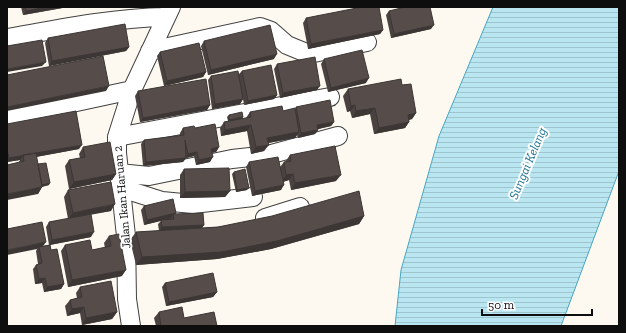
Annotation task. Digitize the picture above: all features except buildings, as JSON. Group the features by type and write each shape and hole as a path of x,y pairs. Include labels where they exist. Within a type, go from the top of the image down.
{"street":[{"path":"7,38 87,24 143,18 168,12"},
{"name":"Jalan Ikan Haruan 2","path":"131,326 127,299 133,236 120,180 117,137 132,90 168,12"},
{"path":"150,51 260,27 271,31 286,45 309,54 367,42"},
{"path":"7,117 132,90"},
{"path":"117,137 330,97"},
{"path":"120,180 149,176 232,159 268,154 338,136"},
{"path":"120,180 162,201 193,204 253,197"},
{"path":"247,223 286,212 300,206"}],"water":[{"name":"Sungai Kelang","path":"493,7 619,7 619,171 561,326 395,326 401,270 439,136"}]}
